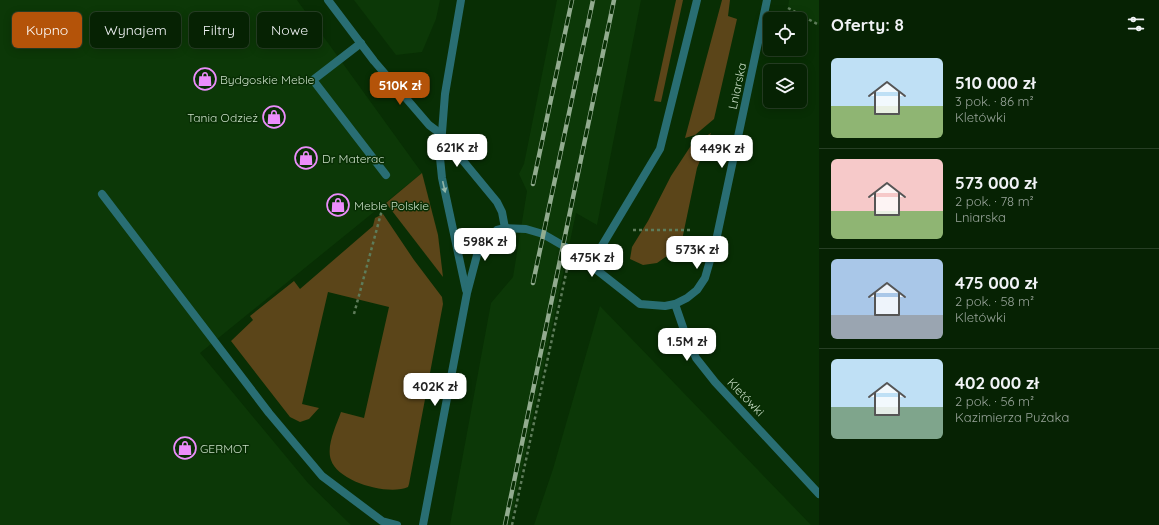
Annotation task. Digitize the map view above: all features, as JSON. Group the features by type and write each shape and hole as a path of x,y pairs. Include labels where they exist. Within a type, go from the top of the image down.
{"street":[{"path":"328,0 374,61 429,125 441,134 497,202 502,212 505,228"},
{"path":"461,0 446,80 440,158 442,178 467,293"},
{"path":"591,264 660,148 697,0"},
{"name":"Lniarska","path":"675,304 687,298 697,290 705,278 715,247 767,0"},
{"path":"361,43 313,80 386,175"},
{"path":"102,194 269,413 322,476 382,521 397,525"},
{"path":"423,525 467,293 477,255 482,244 497,230 514,227 543,234 591,264 640,304 665,306 675,304"},
{"name":"Kletówki","path":"675,304 696,358 715,382 819,494"}],"path":[{"path":"788,8 819,25"},
{"path":"354,314 382,206"},
{"path":"607,236 636,229 691,230"},
{"path":"512,525 565,275 574,252"}],"shaded area":[{"path":"0,0 297,0 306,12 257,12 257,48 322,48 322,35 422,173 200,353 308,483 351,525 0,525"},
{"path":"354,0 440,0 436,19 422,52 396,55"},
{"path":"557,0 641,0 597,225 576,213 510,525 450,525 491,303 513,277 527,191 519,174 524,164"},
{"path":"676,0 683,0 661,102 654,101"},
{"path":"722,0 730,0 728,16 737,19 714,119 695,135 685,138"},
{"path":"789,0 819,0 819,25 807,18 807,12 795,12 788,8"},
{"path":"711,133 697,168 682,240 677,249 657,263 643,265 630,259 632,247 648,221 671,176 692,144"},
{"path":"422,173 438,235 443,277 386,203"},
{"path":"383,214 414,260 442,297 443,304 409,484 408,487 389,490 365,485 353,481 343,475 331,460 330,449 332,436 341,412 364,418 389,307 328,292 302,404 319,408 309,419 300,422 290,417 231,341 253,320 250,316 294,281 300,289 373,226 375,218"},
{"path":"600,306 811,525 534,525 553,469"}],"railway":[{"path":"533,184 572,0"},
{"path":"533,283 593,0"},
{"path":"505,525 614,0"}],"place":[{"name":"Bydgoskie Meble","path":"205,79"},
{"name":"Tania Odzież","path":"274,117"},
{"name":"Dr Materac","path":"306,158"},
{"name":"Meble Polskie","path":"338,205"},
{"name":"GERMOT","path":"185,448"}]}
